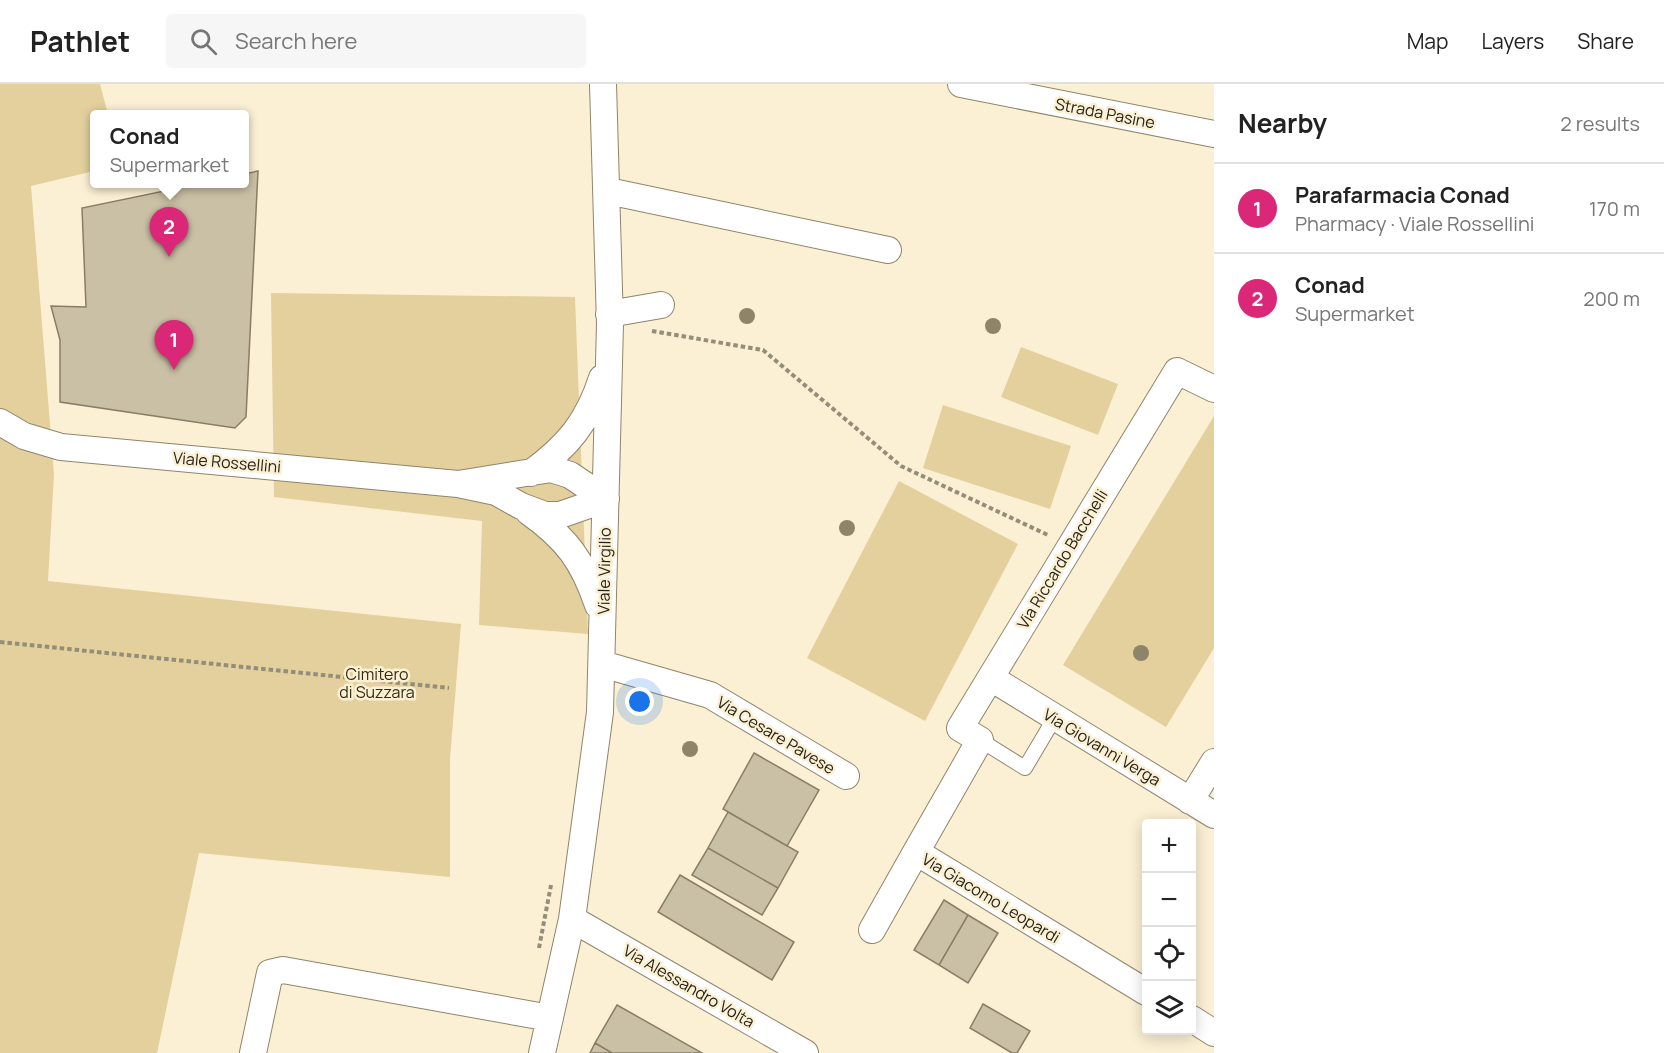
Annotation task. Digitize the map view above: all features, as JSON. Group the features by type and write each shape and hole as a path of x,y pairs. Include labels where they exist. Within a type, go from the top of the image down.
{"street":[{"name":"Viale Virgilio","path":"542,1053 572,919 600,712 610,319 608,191 603,84"},
{"name":"Strada Pasine","path":"961,84 1214,135"},
{"path":"608,191 888,250"},
{"path":"610,319 661,305"},
{"path":"531,473 555,456 593,407 609,355"},
{"name":"Via Riccardo Bacchelli","path":"980,740 960,728 1178,371 1214,389"},
{"name":"Viale Rossellini","path":"0,422 24,436 61,447 458,484"},
{"path":"458,484 551,470 570,475 606,499"},
{"path":"458,484 496,492 552,528 586,570 603,621"},
{"path":"521,506 545,515 560,514 606,499"},
{"name":"Via Cesare Pavese","path":"602,664 710,695 846,776"},
{"name":"Via Giovanni Verga","path":"991,678 1054,719 1214,815"},
{"name":"Via Giacomo Leopardi","path":"980,740 916,852 1142,990"},
{"path":"1190,801 1214,762"},
{"path":"872,930 916,852"},
{"name":"Via Alessandro Volta","path":"572,919 805,1053"},
{"path":"253,1053 270,973 283,970 550,1018"},
{"path":"1196,1022 1214,1033"}],"lane":[{"path":"980,740 1025,768 1054,719"}],"path":[{"path":"610,319 763,350 902,465 1070,546"},
{"path":"0,642 449,688"}],"green space":[{"name":"Cimitero di Suzzara","path":"0,84 100,84 107,110 90,110 90,172 31,186 54,474 48,581 461,624 450,758 450,877 199,853 157,1053 0,1053"},
{"path":"271,293 575,297 588,634 479,625 482,521 274,497"},
{"path":"1021,347 1118,384 1098,435 1001,397"},
{"path":"943,405 1071,446 1050,509 923,468"},
{"path":"1214,416 1214,648 1166,727 1063,665"},
{"path":"899,481 1018,544 925,721 807,658"}],"building":[{"path":"258,171 246,417 235,428 60,402 60,340 51,306 86,307 82,208 179,188 249,188 249,173"},
{"path":"754,753 819,790 787,846 723,809"},
{"path":"728,812 798,852 778,888 708,848"},
{"path":"708,848 778,888 762,915 692,875"},
{"path":"680,875 794,942 772,980 658,912"},
{"path":"944,900 968,915 939,965 914,950"},
{"path":"968,915 998,933 968,983 939,965"},
{"path":"983,1004 1030,1031 1017,1053 1012,1053 970,1028"},
{"path":"617,1005 702,1053 612,1053 595,1043"},
{"path":"595,1043 612,1053 590,1053"}],"place":[{"name":"Conad","path":"169,257"},
{"name":"Parafarmacia Conad","path":"174,370"}]}
